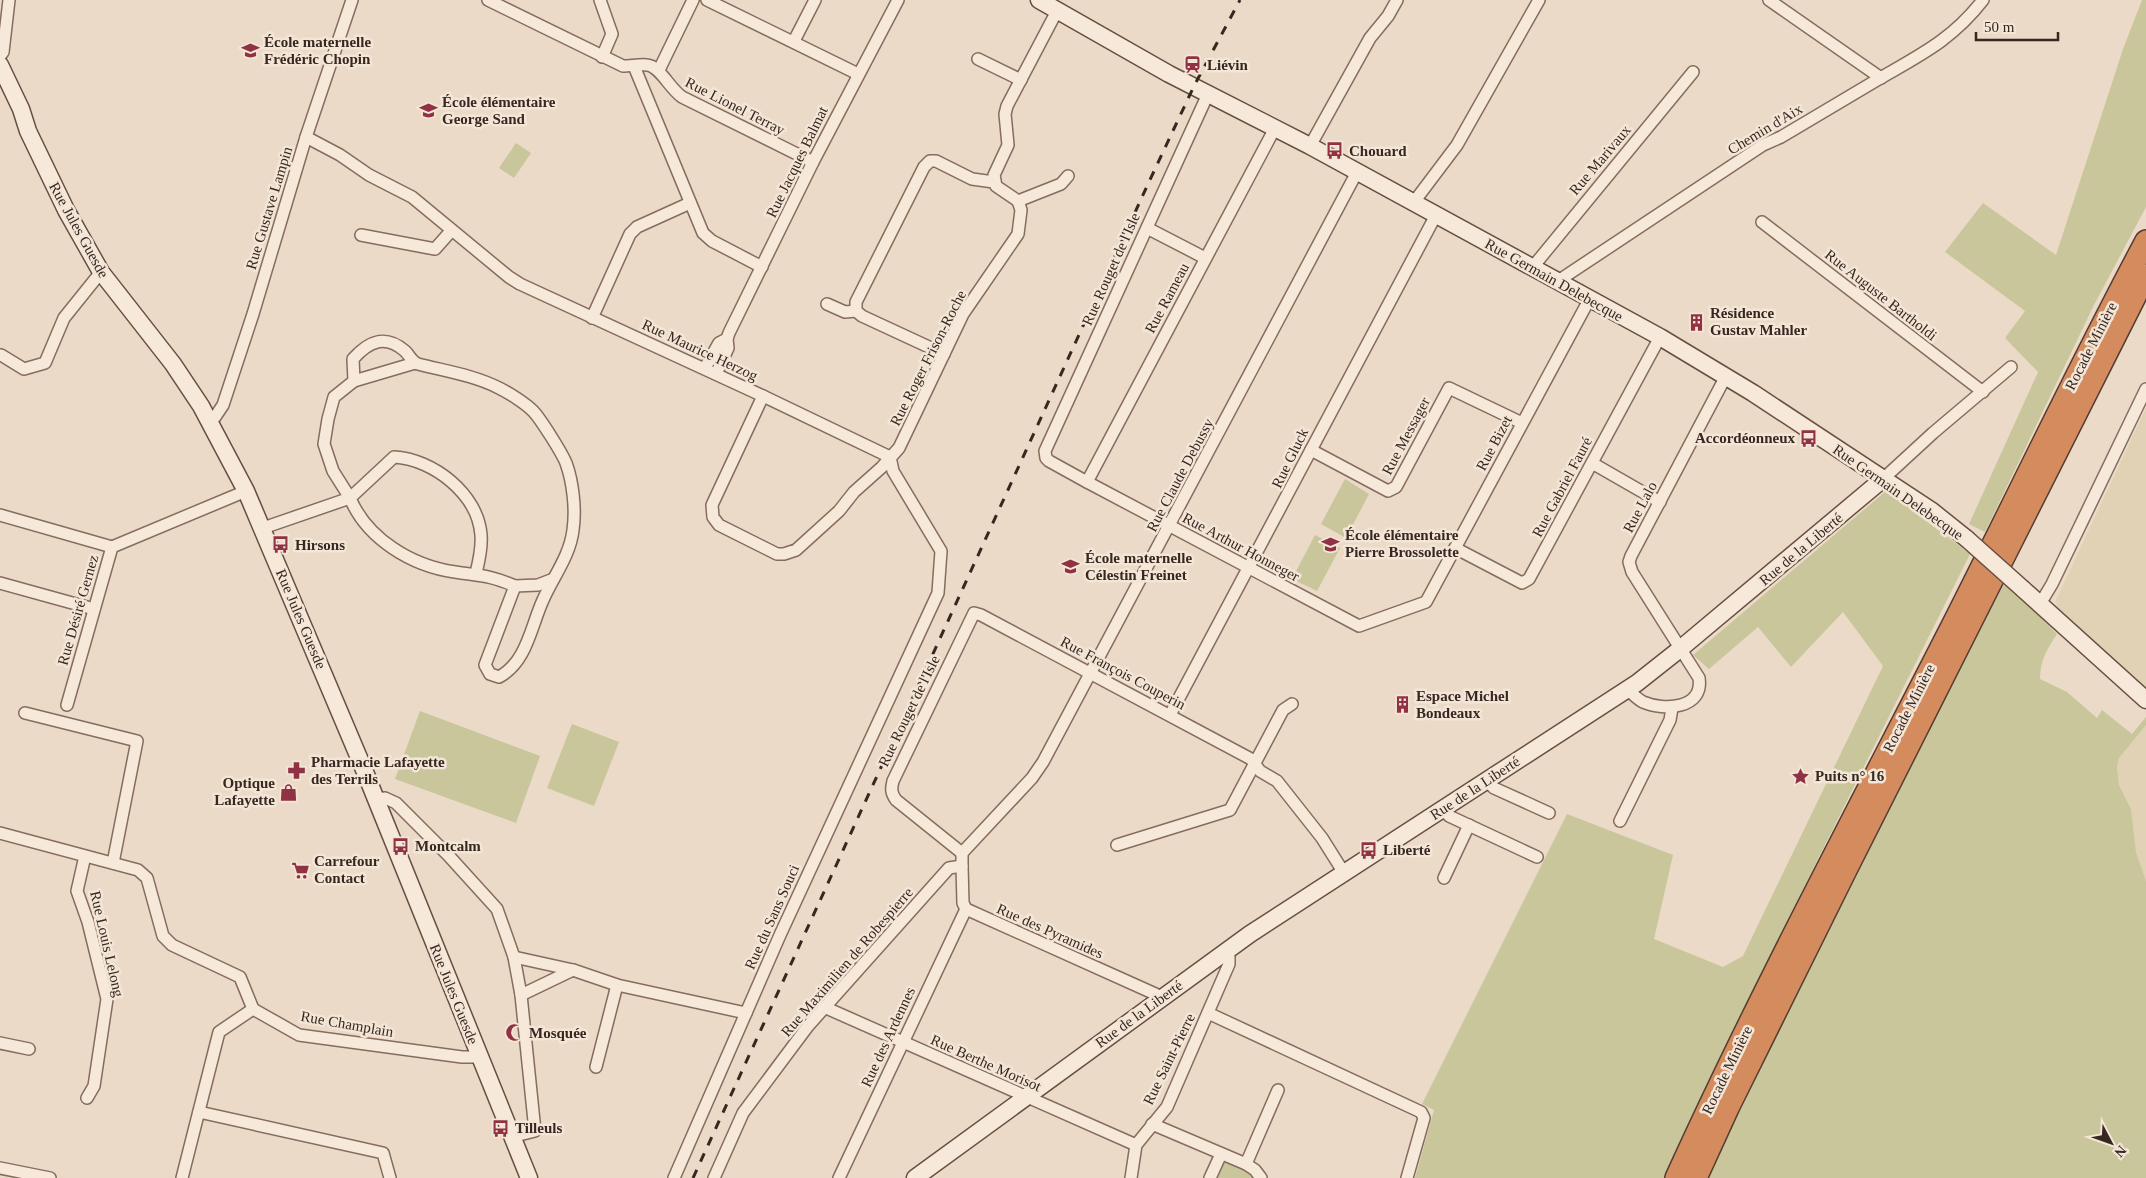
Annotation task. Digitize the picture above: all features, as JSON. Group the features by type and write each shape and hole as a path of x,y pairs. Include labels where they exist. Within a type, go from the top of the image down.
{"highway":[{"name":"Rocade Minière","path":"1676,1178 1716,1090 1830,861 1952,626 2082,362 2146,241"},
{"name":"Rocade Minière","path":"1696,1178 1729,1106 1841,879 2146,275"}],"street":[{"path":"0,56 3,52 9,0"},
{"name":"Rue Gustave Lampin","path":"210,420 215,417 223,405 253,314 306,137 352,0"},
{"path":"488,0 623,66 648,64 659,70 693,0"},
{"path":"600,0 612,34 602,57"},
{"path":"707,0 858,74"},
{"path":"794,42 815,0"},
{"name":"Rue Jacques Balmat","path":"704,368 719,344 727,339 813,162 898,0"},
{"name":"Rue Germain Delebecque","path":"1039,0 1058,9 1128,51 1414,202 1589,300 1660,337 1726,376 1883,479 1957,531 2146,700"},
{"path":"1310,146 1370,38 1388,16 1397,0"},
{"path":"1414,202 1457,145 1539,0"},
{"path":"1769,0 1880,78"},
{"name":"Chemin d'Aix","path":"1558,281 1763,145 1781,137 1916,58 1952,34 1970,18 1983,0"},
{"path":"1058,9 1005,114 1008,145 994,175 994,182 996,186 1018,201 1061,184 1068,176"},
{"path":"978,59 1021,80"},
{"name":"Rue Jules Guesde","path":"0,64 21,109 28,132 100,272 173,364 210,420 246,491 376,799 529,1178"},
{"path":"634,66 690,203 707,237 762,267"},
{"name":"Rue Lionel Terray","path":"659,70 673,90 682,97 813,162"},
{"name":"Rue Marivaux","path":"1532,268 1693,72"},
{"name":"Rue Rouget de l'Isle","path":"1046,458 1046,451 1208,94"},
{"name":"Rue Rameau","path":"1086,482 1276,128"},
{"name":"Rue Maurice Herzog","path":"306,137 340,155 369,175 402,191 508,277 890,457"},
{"path":"856,311 856,302 924,167 930,161 936,161 972,178 994,182"},
{"name":"Rue Claude Debussy","path":"962,853 1039,769 1357,172"},
{"name":"Rue Roger Frison-Roche","path":"763,396 712,505 711,511 719,525 777,554 784,554 796,550 839,511 854,492 899,448 963,314 1018,234 1020,210 1018,201"},
{"path":"592,318 630,234 637,227 690,203"},
{"name":"Rue Gluck","path":"1170,715 1250,568 1316,437 1436,215"},
{"name":"Rue Auguste Bartholdi","path":"1762,222 1983,392"},
{"path":"1147,228 1205,258"},
{"path":"361,236 435,248 451,231"},
{"path":"1,355 24,369 45,363 64,318 100,272"},
{"name":"Rue Bizet","path":"1426,602 1589,300"},
{"path":"827,304 845,312 856,311 862,316 944,354"},
{"name":"Rue Gabriel Fauré","path":"1456,548 1522,582 1529,579 1660,337"},
{"name":"Rue Jacques Balmat","path":"716,374 728,348 727,339"},
{"path":"354,381 353,358 364,347 378,341 388,342 405,351 415,363"},
{"path":"514,586 485,666 490,674 499,677 509,671 517,662 529,638 536,615 552,580 564,561 573,531 573,495 566,462 534,412 500,388 471,377 415,363 354,381 334,397 324,444 333,471 350,498 359,517 374,534 409,558 428,566 494,577 514,586 529,586 552,580"},
{"name":"Rue de la Liberté","path":"915,1178 1226,951 1627,689 1680,649 1883,479 1933,433 2011,367"},
{"name":"Rue Lalo","path":"1672,708 1684,704 1696,696 1701,688 1699,678 1630,567 1630,556 1726,376"},
{"name":"Rue Messager","path":"1311,450 1388,491 1396,487 1449,388 1522,423"},
{"path":"2040,604 2052,584 2146,389"},
{"path":"263,528 350,498 394,457 417,461 437,472 460,490 473,508 481,534 476,573"},
{"name":"Rue du Sans Souci","path":"674,1178 746,1013 938,593 940,551 893,471 890,457"},
{"name":"Rue Arthur Honneger","path":"1046,458 1086,482 1359,626 1426,602"},
{"path":"1592,463 1660,502"},
{"name":"Rue Désiré Gernez","path":"67,705 112,548 246,491"},
{"path":"0,516 112,548"},
{"path":"0,583 94,609"},
{"name":"Rue Rouget de l'Isle","path":"962,853 896,800 891,788 974,614"},
{"name":"Rue François Couperin","path":"974,614 981,615 1251,759 1263,774 1277,781 1322,838 1344,873"},
{"path":"1620,821 1670,720 1672,708 1642,701 1627,689"},
{"path":"1117,845 1227,812 1235,802 1283,710 1292,704"},
{"path":"25,713 137,741 112,863"},
{"path":"1487,781 1494,788 1549,814"},
{"path":"376,799 384,798 396,803 448,855 497,909 514,956 521,995 535,1131 512,1136"},
{"path":"1443,809 1450,816 1537,857"},
{"path":"1444,878 1469,825"},
{"path":"0,833 138,870 147,878 163,936 172,945 240,976 253,1009 219,1032 182,1178"},
{"path":"962,853 963,903 966,909"},
{"name":"Rue Louis Lelong","path":"85,856 77,891 88,922 107,999 94,1086 87,1098"},
{"name":"Rue Maximilien de Robespierre","path":"714,1178 743,1113 824,1007 949,868 962,866"},
{"name":"Rue des Pyramides","path":"966,909 1162,997"},
{"name":"Rue des Ardennes","path":"838,1178 966,909"},
{"name":"Rue Saint-Pierre","path":"1131,1178 1136,1146 1167,1107 1229,964 1229,957 1226,951"},
{"path":"514,956 573,970 617,985 746,1013"},
{"path":"521,995 573,970"},
{"path":"596,1067 617,985"},
{"name":"Rue Berthe Morisot","path":"824,1007 1136,1146"},
{"name":"Rue Champlain","path":"253,1009 299,1034 462,1057 479,1057"},
{"path":"1208,1013 1421,1112 1424,1118 1406,1178"},
{"path":"0,1044 29,1049"},
{"path":"1246,1164 1278,1090"},
{"path":"199,1112 383,1153 390,1178"},
{"path":"1152,1124 1246,1164 1255,1170 1261,1178"},
{"path":"1210,1178 1221,1154"},
{"path":"0,1168 50,1178"}],"shaded area":[{"path":"2142,0 2146,0 2146,207 2094,305 1985,532 1969,524 2038,372 2005,338 2025,311 1945,252 1983,203 2056,255 2123,49"},
{"path":"516,143 531,153 514,178 499,168"},
{"path":"2146,408 2146,691 2059,613 2056,600"},
{"path":"1345,479 1369,494 1346,538 1321,524"},
{"path":"1886,491 1970,554 1770,955 1665,1178 1415,1178 1434,1110 1422,1104 1567,814 1673,855 1654,939 1723,967 1743,956 1883,666 1843,612 1791,667 1758,627 1709,669 1693,655"},
{"path":"1315,535 1340,548 1317,591 1292,579"},
{"path":"2005,582 2057,634 2045,655 2041,666 2040,679 2067,692 2097,718 2102,710 2132,734 2146,717 2146,725 2119,758 2117,767 2119,785 2131,809 2136,852 2146,881 2146,1178 1707,1178 1904,775"},
{"path":"420,711 540,756 516,823 395,779"},
{"path":"572,724 619,742 594,806 547,788"},
{"path":"2146,725 2146,881 2136,852 2131,809 2119,785 2117,767 2119,758"},
{"path":"1224,1160 1251,1173 1255,1178 1215,1178"}],"railway":[{"path":"693,1178 1148,184 1194,86 1240,0"}],"place":[{"name":"École maternelle Frédéric Chopin","path":"250,51"},
{"name":"Liévin","path":"1193,65"},
{"name":"École élémentaire George Sand","path":"428,111"},
{"name":"Chouard","path":"1335,151"},
{"name":"Résidence Gustav Mahler","path":"1696,322"},
{"name":"Accordéonneux","path":"1809,438"},
{"name":"École élémentaire Pierre Brossolette","path":"1331,544"},
{"name":"Hirsons","path":"281,545"},
{"name":"École maternelle Célestin Freinet","path":"1071,567"},
{"name":"Espace Michel Bondeaux","path":"1402,705"},
{"name":"Pharmacie Lafayette des Terrils","path":"297,771"},
{"name":"Puits n° 16","path":"1801,776"},
{"name":"Optique Lafayette","path":"289,792"},
{"name":"Montcalm","path":"401,846"},
{"name":"Liberté","path":"1369,850"},
{"name":"Carrefour Contact","path":"300,870"},
{"name":"Mosquée","path":"515,1033"},
{"name":"Tilleuls","path":"501,1128"}]}
